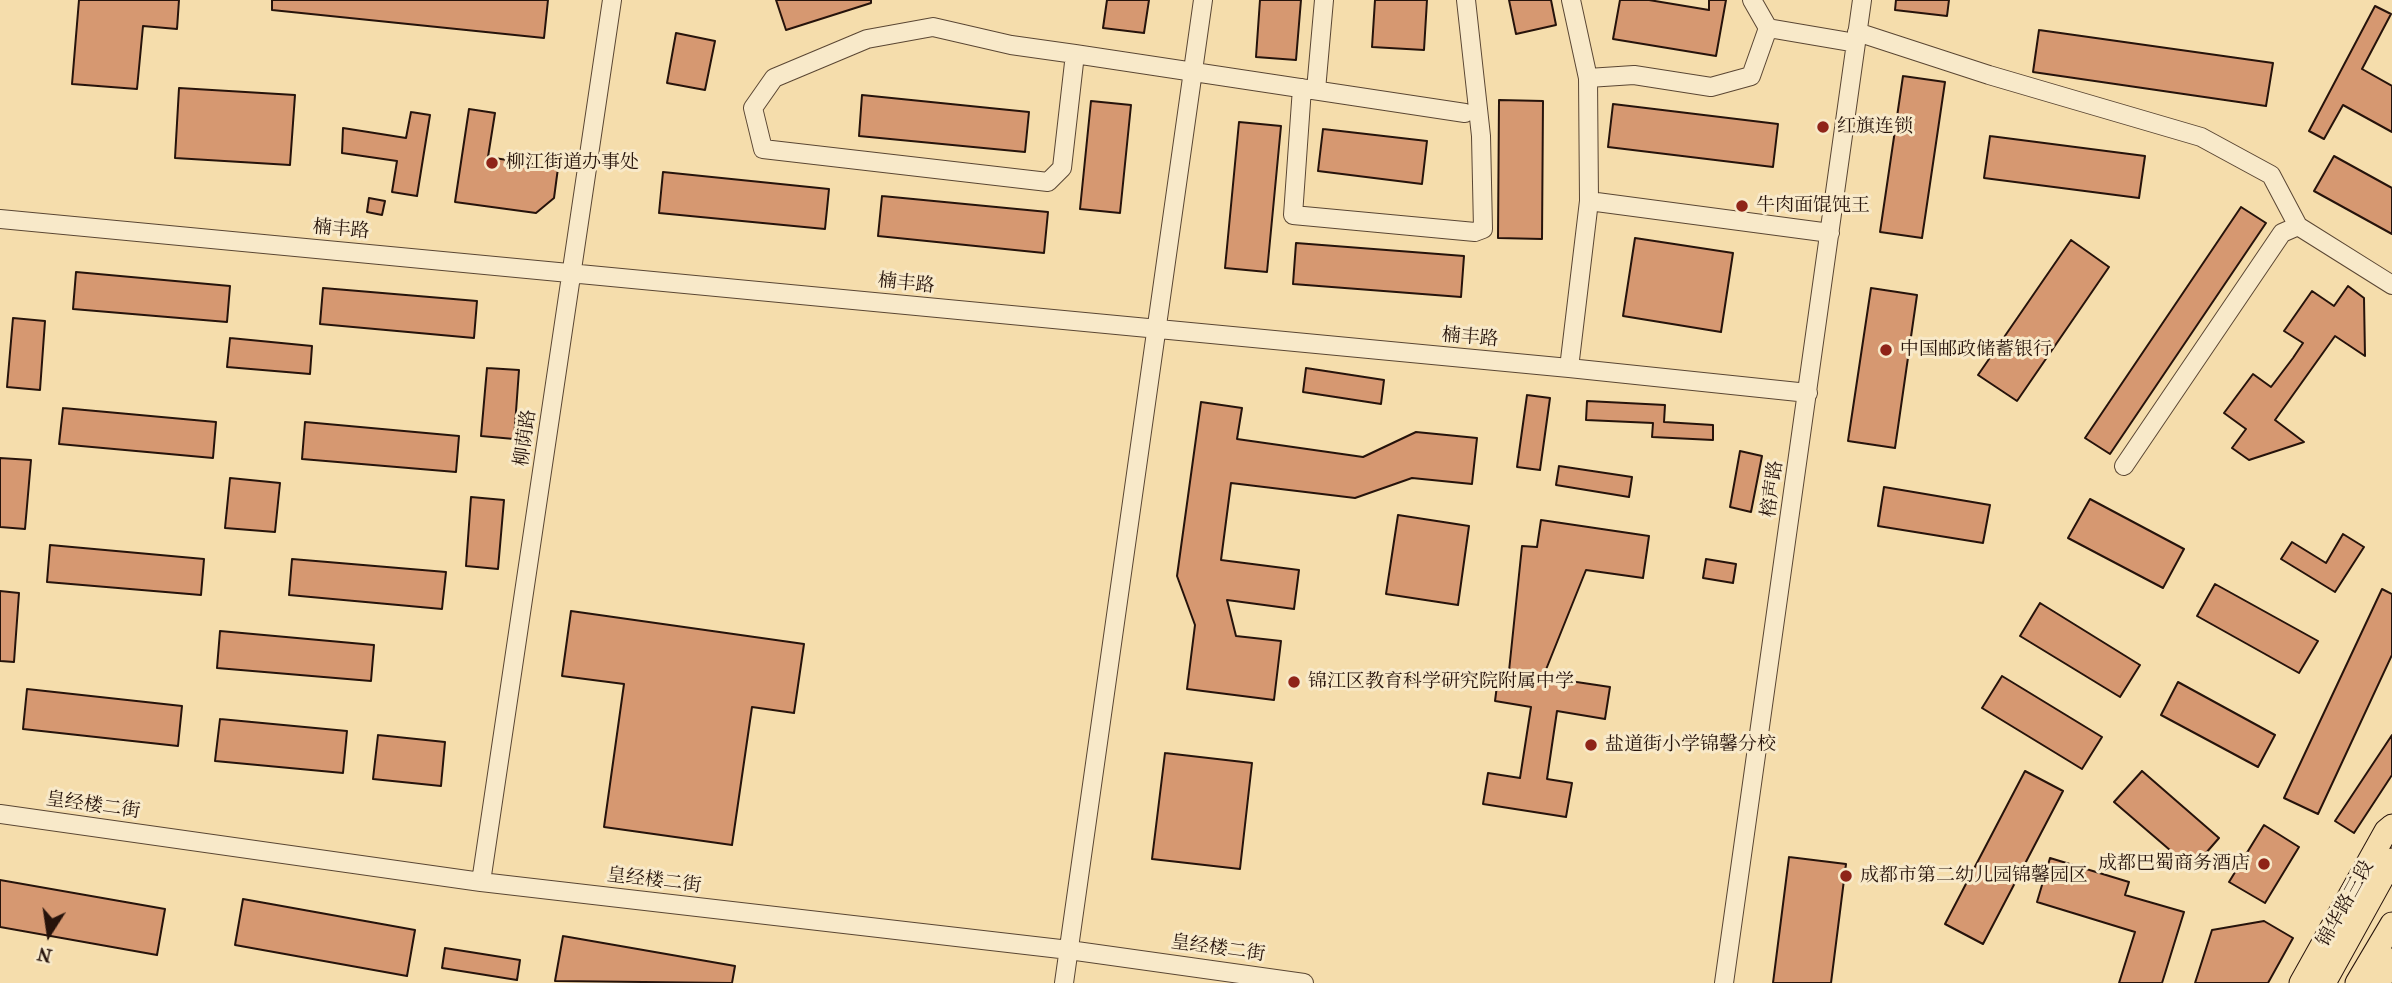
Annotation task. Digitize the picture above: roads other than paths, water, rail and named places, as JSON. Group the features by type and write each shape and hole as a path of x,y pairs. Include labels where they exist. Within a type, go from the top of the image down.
{"main road":[{"name":"锦华路三段","path":"2301,983 2386,831 2392,826"},
{"name":"锦华路三段","path":"2326,979 2392,860"},
{"path":"2366,980 2392,924"},
{"path":"2366,980 2392,960"}],"street":[{"name":"柳荫路","path":"481,882 612,0"},
{"path":"1064,983 1203,0"},
{"path":"1324,0 1309,89 1293,215 1475,232 1483,229 1481,136 1466,0"},
{"path":"1569,368 1589,201 1588,78 1570,0"},
{"path":"1588,78 1634,75 1711,88 1751,76 1768,27 1752,0"},
{"name":"榕声路","path":"1724,983 1861,0"},
{"path":"1075,54 1062,168 1048,182 763,149 753,108 774,78 867,39 933,27 1011,45 1075,54 1193,73 1465,113"},
{"path":"1768,27 1856,38 2201,137 2271,176 2298,226 2392,285"},
{"path":"1589,201 1829,233"},
{"name":"楠丰路","path":"0,219 1808,393"},
{"path":"2124,466 2282,233 2298,226"},
{"name":"皇经楼二街","path":"0,814 481,882 1069,950 1304,983"}],"place":[{"name":"红旗连锁","path":"1823,127"},
{"name":"柳江街道办事处","path":"492,163"},
{"name":"牛肉面馄饨王","path":"1742,206"},
{"name":"中国邮政储蓄银行","path":"1886,350"},
{"name":"锦江区教育科学研究院附属中学","path":"1294,682"},
{"name":"盐道街小学锦馨分校","path":"1591,745"},
{"name":"成都巴蜀商务酒店","path":"2264,864"},
{"name":"成都市第二幼儿园锦馨园区","path":"1846,876"}]}
